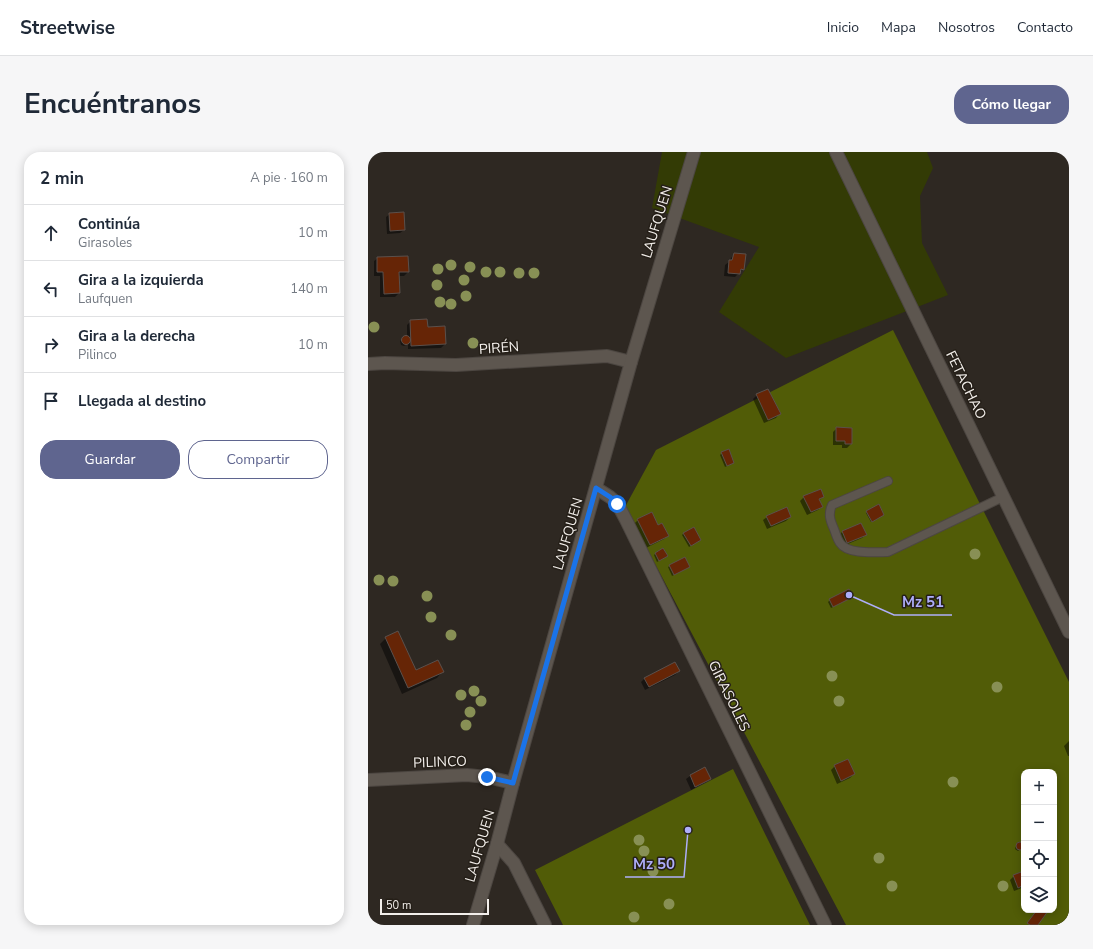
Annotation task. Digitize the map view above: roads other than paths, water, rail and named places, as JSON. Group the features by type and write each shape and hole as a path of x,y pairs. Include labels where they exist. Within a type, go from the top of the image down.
{"street":[{"name":"LAUFQUEN","path":"473,925 497,844 631,362 694,152"},
{"name":"FETACHAO","path":"836,152 1069,632"},
{"name":"PIRÉN","path":"368,364 456,365 607,356 631,362"},
{"name":"GIRASOLES","path":"596,488 610,497 617,504 626,520 825,925"},
{"name":"PILINCO","path":"368,780 468,776 487,777 513,783"},
{"path":"497,844 514,863 545,925"}],"lane":[{"path":"888,481 832,505 830,519 841,544 848,549 868,553 888,552 1003,497"}],"place":[{"name":"Mz 51","path":"849,595"},
{"name":"Mz 50","path":"688,830"}]}
